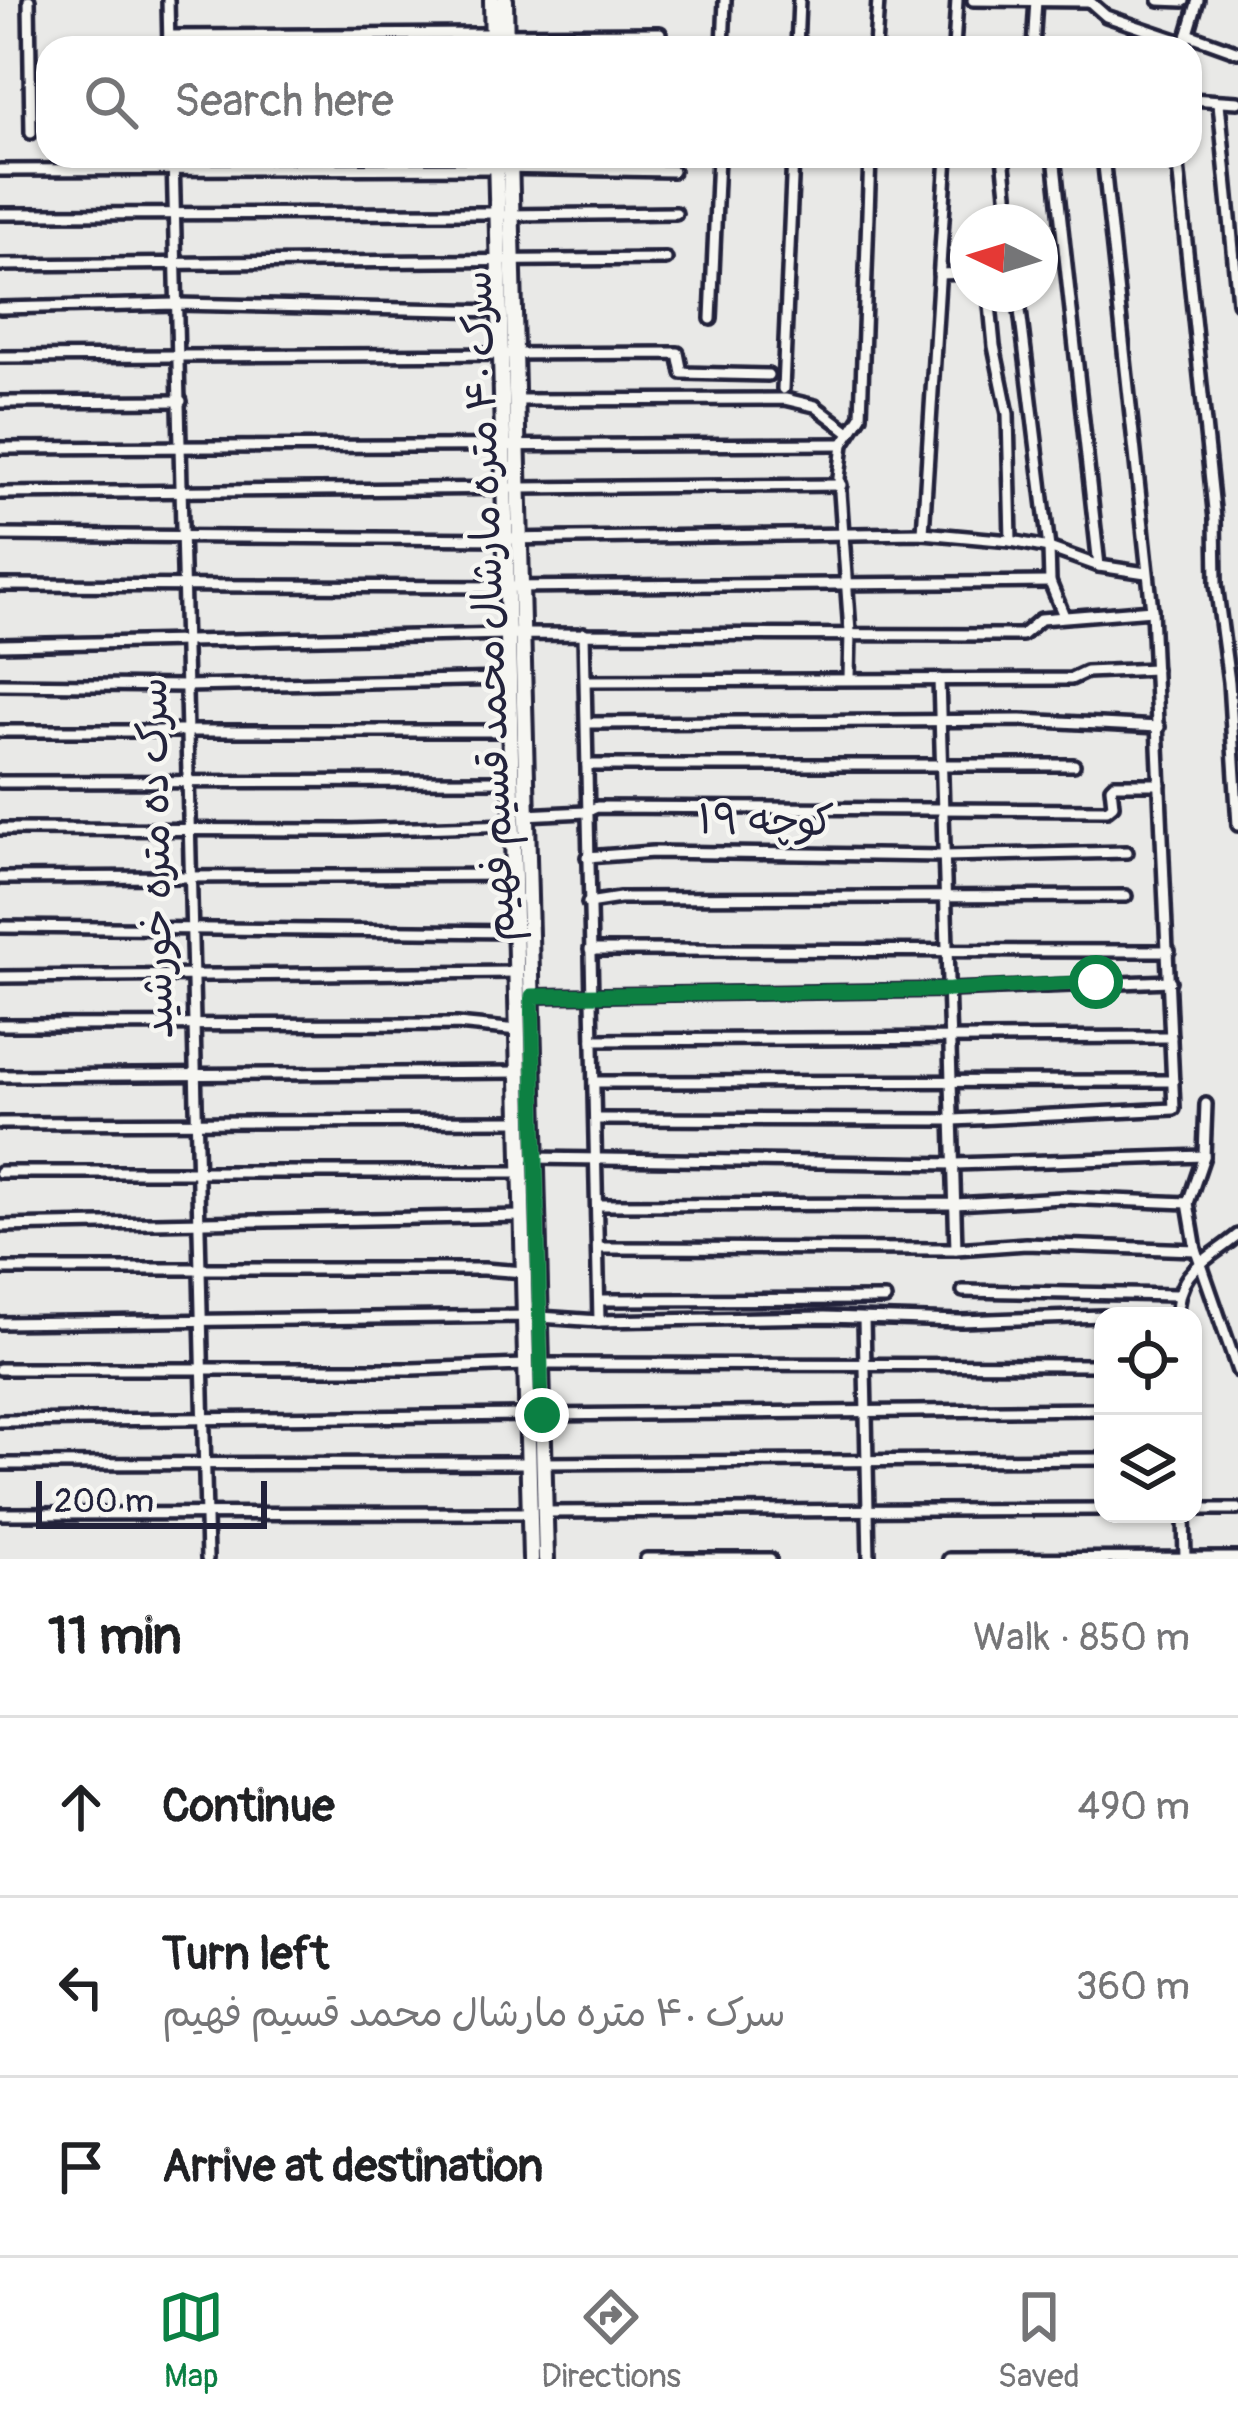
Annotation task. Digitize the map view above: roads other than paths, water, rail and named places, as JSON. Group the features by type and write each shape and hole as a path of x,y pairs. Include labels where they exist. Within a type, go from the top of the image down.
{"street":[{"path":"28,0 31,133"},
{"path":"168,0 169,36"},
{"path":"492,0 501,36"},
{"path":"497,36 505,0"},
{"path":"724,36 725,0"},
{"path":"798,36 799,0"},
{"path":"876,36 878,0"},
{"path":"955,36 957,0"},
{"path":"973,0 1093,0 1106,16 1168,36"},
{"path":"1106,16 1107,0"},
{"path":"1159,0 1185,0"},
{"path":"1188,36 1198,0"},
{"path":"1035,36 1036,1"},
{"path":"349,36 660,33"},
{"path":"1202,45 1238,52"},
{"path":"1202,101 1238,102"},
{"path":"1219,103 1238,302"},
{"path":"0,170 256,168"},
{"name":"سرک ۴۰ متره مارشال محمد قسیم فهیم","path":"503,168 518,819 532,996 523,1216 524,1272 532,1316"},
{"path":"616,168 673,171"},
{"path":"711,319 717,168"},
{"path":"783,388 793,168"},
{"path":"849,678 841,485 843,444 861,416 869,168"},
{"path":"923,533 945,168"},
{"path":"1004,168 1008,204"},
{"path":"1055,168 1100,566"},
{"path":"595,1119 954,1120 1174,1109 1152,610 1104,168"},
{"path":"1178,168 1215,519 1216,584 1238,825"},
{"name":"سرک ده متره خورشید","path":"173,170 207,1559"},
{"path":"0,214 676,213"},
{"path":"0,265 666,259"},
{"name":"سرک ۴۰ متره مارشال محمد قسیم فهیم","path":"506,262 500,311 508,356"},
{"path":"939,274 950,274"},
{"path":"0,308 177,304 500,311"},
{"path":"991,312 1008,414 1012,541"},
{"path":"1020,312 1049,548 1049,582 1064,616"},
{"path":"0,357 678,353 682,373 768,375"},
{"path":"510,400 785,399 815,406 848,431"},
{"path":"0,402 181,401"},
{"path":"0,448 843,444"},
{"path":"0,493 841,485"},
{"path":"0,535 514,539 923,533 1012,541 1100,566 1146,573"},
{"path":"0,585 1049,582"},
{"path":"0,645 584,633 1022,635 1040,619 1152,610"},
{"path":"584,633 599,1321"},
{"name":"سرک ۴۰ متره مارشال محمد قسیم فهیم","path":"516,634 509,679 518,819 514,875 520,1121 526,1163 535,1415 537,1512 531,1559"},
{"path":"587,681 1071,679 1086,672 1155,669"},
{"path":"0,684 186,686 509,679"},
{"path":"939,679 956,1249"},
{"path":"588,723 1021,720 1159,728"},
{"path":"0,731 510,731"},
{"path":"587,764 1074,765"},
{"path":"0,782 512,781"},
{"path":"0,830 188,830 518,819 597,807 1107,810 1114,805 1114,784 1160,784"},
{"name":"کوچه ۱۹","path":"587,857 653,852 945,856 1126,852"},
{"path":"0,878 514,875"},
{"path":"588,903 620,898 1126,896"},
{"path":"0,927 515,932"},
{"path":"590,950 1169,951"},
{"path":"0,977 516,973"},
{"path":"532,996 950,990 1170,981"},
{"path":"0,1025 457,1024 518,1030"},
{"path":"593,1040 1171,1037"},
{"path":"0,1076 519,1072"},
{"path":"594,1082 1173,1081"},
{"path":"1206,1103 1204,1156 1188,1203 1196,1250 1238,1371"},
{"path":"0,1123 520,1121"},
{"path":"0,1172 597,1162 956,1163 1204,1156"},
{"path":"599,1205 955,1204 1063,1198 1188,1203"},
{"path":"0,1226 523,1216"},
{"path":"1177,1307 1184,1277 1238,1235"},
{"path":"600,1248 956,1249 1048,1244 1196,1250"},
{"path":"0,1269 524,1272"},
{"path":"963,1291 1177,1294"},
{"path":"600,1300 885,1300"},
{"path":"0,1323 532,1316 599,1321 961,1321 1094,1316"},
{"path":"863,1319 869,1559"},
{"path":"0,1369 413,1369 668,1362 1094,1365"},
{"path":"0,1421 1094,1408"},
{"path":"1,1464 1094,1459"},
{"path":"1202,1509 1238,1509"},
{"path":"1,1514 1094,1510"},
{"name":"سرک ۴۰ متره مارشال محمد قسیم فهیم","path":"537,1512 545,1559"},
{"path":"1184,1523 1185,1558"},
{"path":"950,1559 1238,1558"},
{"path":"646,1559 770,1559"}]}
